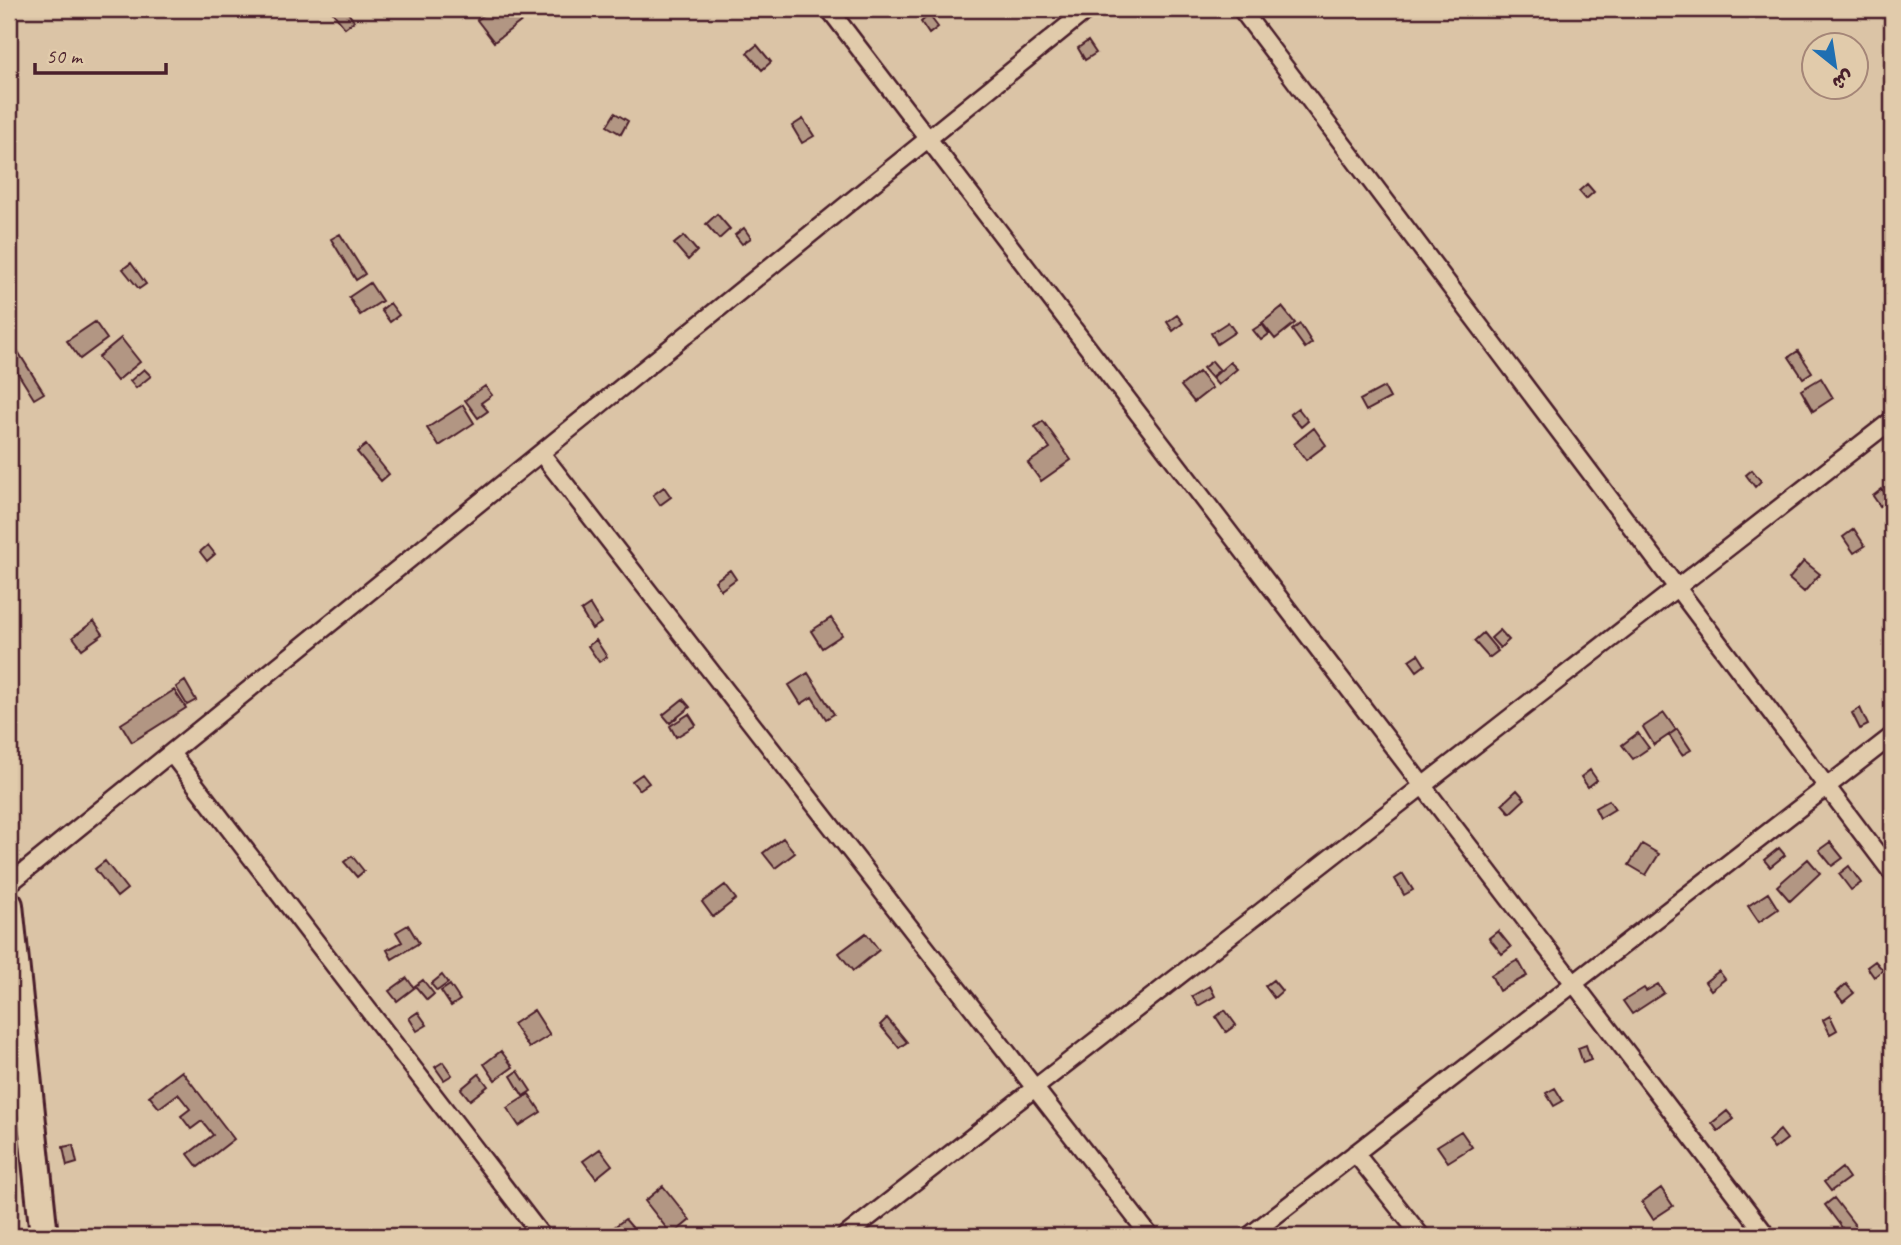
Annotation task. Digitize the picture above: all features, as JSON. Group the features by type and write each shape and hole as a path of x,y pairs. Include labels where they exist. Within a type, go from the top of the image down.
{"main road":[{"path":"9,905 44,1236"}],"street":[{"path":"829,9 1767,1236"},
{"path":"9,884 1088,9"},
{"path":"1241,9 1892,873"},
{"path":"845,1236 1892,420"},
{"path":"541,453 1150,1236"},
{"path":"1249,1236 1892,736"},
{"path":"171,753 542,1236"},
{"path":"1355,1153 1421,1236"}],"building":[{"path":"330,9 345,9 354,21 345,28"},
{"path":"492,9 528,9 531,14 494,42 477,20"},
{"path":"929,15 938,27 929,34 921,22"},
{"path":"1088,41 1096,53 1085,60 1078,48"},
{"path":"757,45 771,62 762,70 747,53"},
{"path":"615,113 628,121 621,134 607,126"},
{"path":"803,119 814,136 802,143 792,126"},
{"path":"1587,184 1594,192 1586,199 1579,191"},
{"path":"717,214 730,229 719,239 706,224"},
{"path":"744,228 751,238 742,244 735,235"},
{"path":"340,234 365,274 356,280 331,239"},
{"path":"684,236 697,251 688,260 674,244"},
{"path":"131,263 146,284 139,289 123,269"},
{"path":"370,283 382,301 360,315 349,297"},
{"path":"390,303 399,315 390,322 381,310"},
{"path":"1282,307 1295,323 1275,339 1262,323"},
{"path":"1177,315 1183,323 1173,331 1167,322"},
{"path":"95,322 107,339 80,359 67,341"},
{"path":"1228,322 1235,332 1217,344 1211,333"},
{"path":"1262,324 1269,334 1261,340 1253,330"},
{"path":"1300,324 1312,343 1305,348 1292,330"},
{"path":"121,338 140,362 117,381 98,357"},
{"path":"17,350 44,393 34,399 9,359 9,355"},
{"path":"1798,351 1812,372 1803,378 1789,357"},
{"path":"1212,361 1220,370 1211,377 1203,368"},
{"path":"1230,362 1237,369 1218,385 1212,378"},
{"path":"144,369 151,376 136,388 130,381"},
{"path":"1199,372 1212,388 1194,402 1181,386"},
{"path":"1821,378 1833,398 1813,411 1801,390"},
{"path":"485,386 492,395 481,403 488,411 478,418 465,400"},
{"path":"1384,387 1390,398 1366,411 1360,400"},
{"path":"463,405 474,423 439,446 427,428"},
{"path":"1298,408 1308,421 1301,427 1290,414"},
{"path":"1043,421 1071,460 1041,481 1028,463 1050,448 1035,427"},
{"path":"1314,428 1326,445 1306,460 1294,444"},
{"path":"366,445 389,474 381,481 357,452"},
{"path":"1752,470 1761,481 1755,487 1746,475"},
{"path":"664,487 671,497 660,505 653,495"},
{"path":"1882,489 1889,499 1880,506 1873,496"},
{"path":"1854,529 1865,546 1854,553 1843,537"},
{"path":"208,545 215,554 207,561 200,552"},
{"path":"1804,561 1820,574 1804,592 1789,579"},
{"path":"730,570 736,579 721,590 715,581"},
{"path":"590,605 601,623 592,629 581,611"},
{"path":"831,618 842,635 822,648 811,631"},
{"path":"94,621 103,634 82,649 73,637"},
{"path":"1500,630 1509,640 1500,648 1491,638"},
{"path":"1483,633 1498,651 1489,658 1474,641"},
{"path":"596,640 607,657 599,662 588,646"},
{"path":"1418,654 1425,665 1417,671 1409,660"},
{"path":"808,673 834,714 826,719 812,697 801,704 789,685"},
{"path":"185,681 196,700 187,705 176,687"},
{"path":"174,690 186,708 132,742 121,724"},
{"path":"683,699 690,707 670,723 663,715"},
{"path":"1860,708 1868,725 1860,729 1852,713"},
{"path":"1664,713 1676,730 1654,745 1643,727"},
{"path":"689,714 696,725 676,737 670,726"},
{"path":"1677,729 1691,750 1682,755 1669,735"},
{"path":"1638,733 1649,748 1633,759 1622,745"},
{"path":"1590,770 1597,780 1588,787 1581,777"},
{"path":"642,774 649,783 639,790 632,781"},
{"path":"1517,790 1525,799 1510,813 1502,804"},
{"path":"1609,800 1615,809 1600,818 1595,808"},
{"path":"783,838 795,853 775,868 763,853"},
{"path":"1830,842 1843,858 1832,866 1819,850"},
{"path":"1642,844 1659,854 1646,875 1629,865"},
{"path":"1779,848 1785,855 1770,867 1764,860"},
{"path":"352,856 364,871 357,877 344,862"},
{"path":"1808,859 1820,873 1790,901 1777,886"},
{"path":"105,861 127,889 117,897 95,869"},
{"path":"1849,866 1861,883 1851,890 1839,874"},
{"path":"1403,874 1413,890 1404,895 1395,879"},
{"path":"725,885 736,899 713,917 702,902"},
{"path":"1768,893 1778,909 1759,922 1748,906"},
{"path":"408,925 419,943 392,959 387,950 402,942 396,932"},
{"path":"1498,931 1511,947 1502,954 1489,938"},
{"path":"866,933 879,950 853,971 839,953"},
{"path":"1518,960 1527,976 1499,991 1491,975"},
{"path":"1875,961 1883,970 1874,977 1867,967"},
{"path":"1719,971 1725,979 1711,990 1705,982"},
{"path":"442,975 448,983 437,991 431,984"},
{"path":"407,978 414,988 397,1001 389,991"},
{"path":"423,980 434,994 427,1000 415,986"},
{"path":"1273,980 1282,991 1274,998 1265,986"},
{"path":"1658,984 1664,993 1632,1014 1623,1001 1644,988 1646,991"},
{"path":"1846,984 1854,993 1843,1002 1836,993"},
{"path":"450,985 460,1000 451,1006 441,991"},
{"path":"1210,986 1215,996 1198,1006 1192,996"},
{"path":"534,1010 550,1035 529,1048 513,1024"},
{"path":"1225,1010 1236,1025 1226,1032 1216,1017"},
{"path":"418,1012 427,1025 417,1031 409,1018"},
{"path":"1830,1016 1837,1030 1830,1034 1823,1020"},
{"path":"887,1018 907,1042 899,1048 880,1025"},
{"path":"1586,1045 1591,1060 1583,1063 1578,1048"},
{"path":"501,1051 513,1067 495,1080 484,1064"},
{"path":"443,1062 452,1075 444,1080 435,1067"},
{"path":"182,1071 234,1139 198,1167 188,1154 213,1135 202,1121 191,1129 181,1116 190,1109 178,1094 159,1108 149,1096"},
{"path":"518,1071 531,1091 523,1096 511,1076"},
{"path":"479,1074 488,1086 470,1100 461,1089"},
{"path":"1555,1088 1563,1101 1554,1106 1546,1093"},
{"path":"529,1094 541,1112 519,1126 507,1108"},
{"path":"1727,1111 1734,1119 1718,1131 1712,1123"},
{"path":"1780,1130 1787,1139 1774,1149 1768,1141"},
{"path":"1461,1131 1472,1147 1448,1162 1437,1146"},
{"path":"73,1145 77,1163 67,1166 63,1147"},
{"path":"600,1149 612,1165 596,1178 583,1161"},
{"path":"1842,1168 1849,1178 1831,1191 1824,1182"},
{"path":"663,1186 690,1220 672,1235 645,1201"},
{"path":"1661,1188 1673,1206 1653,1219 1642,1202"},
{"path":"1834,1198 1861,1233 1857,1236 1834,1236 1843,1229 1825,1205"},
{"path":"625,1219 632,1227 620,1236 613,1228"}]}
